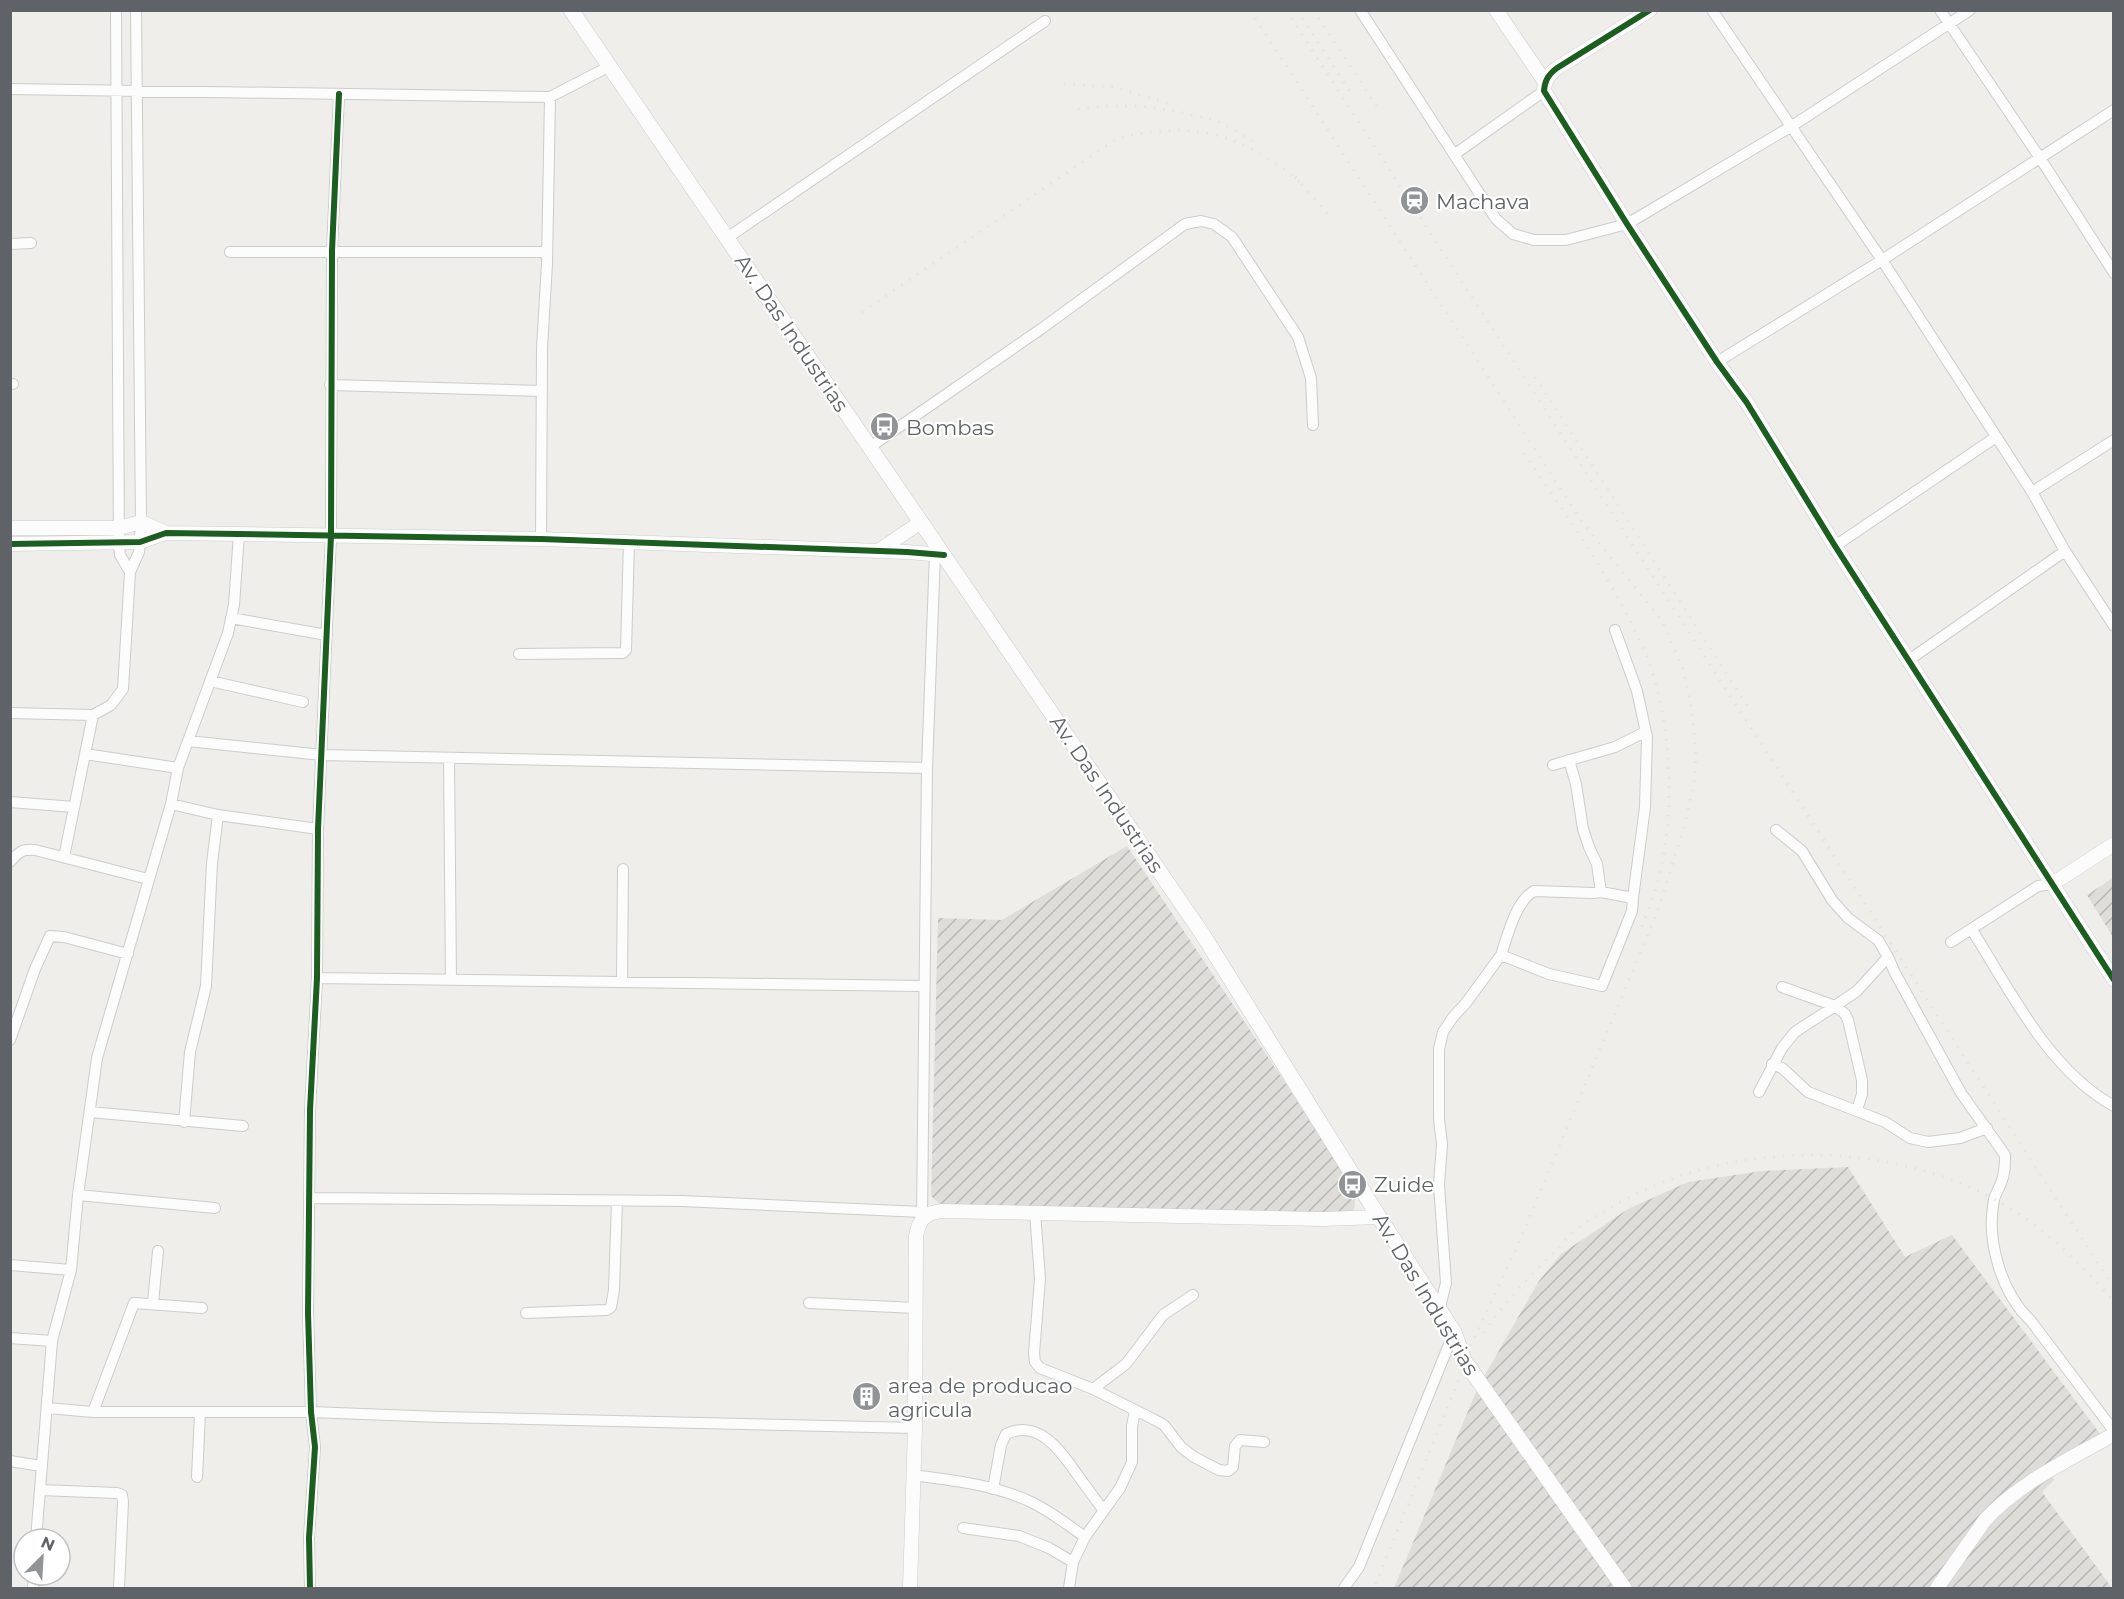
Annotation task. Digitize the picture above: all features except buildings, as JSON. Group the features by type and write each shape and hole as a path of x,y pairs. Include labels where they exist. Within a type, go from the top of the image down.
{"main road":[{"name":"Av. Das Industrias","path":"571,10 921,522 939,554 1203,935 1379,1217 1454,1332 1464,1360 1624,1588"}],"street":[{"path":"116,10 119,542 120,555 130,572"},
{"path":"10,713 93,715 111,705 123,689 130,572 140,552 141,522 136,10"},
{"path":"1360,10 1496,219 1513,234 1534,240 1566,240 1627,224 1791,126 1970,10"},
{"path":"1496,10 1627,224 1717,362 1747,403 1835,546 2114,980"},
{"path":"1455,154 1544,87 1549,74 1557,68 1650,10"},
{"path":"1712,10 1882,260 2032,492 2065,550 2114,626"},
{"path":"1940,10 2114,273"},
{"path":"728,238 1045,21"},
{"path":"10,89 550,97 610,66"},
{"path":"310,1588 309,1538 315,1447 311,1412 308,1312 310,1110 317,978 318,829 331,536 332,251 339,94"},
{"path":"541,539 542,348 547,252 550,97"},
{"path":"1717,362 1882,260 2114,110"},
{"path":"870,447 1041,329 1185,224 1201,221 1214,224 1232,237 1298,337 1311,378 1313,425"},
{"path":"10,244 31,243"},
{"path":"230,252 547,252"},
{"path":"118,349 139,349"},
{"path":"330,385 542,391"},
{"path":"1835,546 1996,437"},
{"path":"2032,492 2114,440"},
{"path":"118,480 140,480"},
{"path":"10,528 119,528 141,522 166,533"},
{"path":"878,551 921,522"},
{"path":"10,543 140,542 166,533 541,539 939,554 927,768 922,1215 916,1236 915,1428 910,1588"},
{"path":"37,1527 52,1341 71,1270 78,1195 100,1040 128,954 171,804 178,768 231,618 234,605 238,534"},
{"path":"519,654 623,653 626,650 629,542"},
{"path":"1909,660 2065,550"},
{"path":"231,618 327,635"},
{"path":"1501,955 1550,974 1602,986 1632,911 1645,807 1647,737 1637,691 1615,630"},
{"path":"210,681 303,702"},
{"path":"64,857 93,715"},
{"path":"1553,765 1615,747 1646,732"},
{"path":"188,741 322,755 927,768"},
{"path":"85,754 178,768"},
{"path":"449,758 451,980"},
{"path":"1569,760 1576,784 1583,829 1597,864 1601,892"},
{"path":"10,802 74,807"},
{"path":"171,804 218,815 318,829"},
{"path":"184,1122 190,1052 206,986 212,863 218,815"},
{"path":"1776,830 1802,851 1832,900 1848,918 1878,940 1961,1093 2005,1155 2006,1168 1994,1199 1992,1234 2000,1270 2022,1313 2031,1321 2114,1432 2019,1490 1993,1510 1937,1588"},
{"path":"1951,942 2038,886 2052,884 2114,844"},
{"path":"10,862 19,851 24,849 148,879"},
{"path":"622,982 623,869"},
{"path":"1439,1311 1446,1283 1439,1185 1442,1144 1439,1119 1439,1049 1443,1032 1501,955 1517,911 1527,896 1534,891 1601,892 1633,898"},
{"path":"1972,930 2027,1020 2068,1071 2102,1100 2114,1106"},
{"path":"10,1040 35,969 50,936 56,935 128,954"},
{"path":"1759,1092 1772,1064 1795,1032 1857,991 1888,957"},
{"path":"317,978 923,986"},
{"path":"1782,987 1835,1006 1845,1014 1862,1080 1862,1094 1857,1110"},
{"path":"1772,1064 1782,1068 1808,1092 1885,1122 1910,1138 1928,1142 1960,1138 1987,1128"},
{"path":"90,1112 243,1126"},
{"path":"78,1195 214,1208"},
{"path":"310,1198 682,1201 922,1215 942,1210 1323,1219 1379,1217"},
{"path":"526,1314 607,1310 611,1307 614,1290 617,1201"},
{"path":"1035,1212 1040,1279 1034,1345 1035,1362 1040,1368 1093,1389 1164,1425 1181,1447 1194,1457 1225,1472 1233,1467 1235,1446 1240,1440 1264,1442"},
{"path":"153,1303 158,1251"},
{"path":"10,1265 71,1270"},
{"path":"1093,1389 1126,1364 1163,1315 1194,1295"},
{"path":"93,1412 133,1304 136,1302 202,1308"},
{"path":"809,1303 916,1308"},
{"path":"1344,1588 1359,1567 1454,1332"},
{"path":"10,1338 52,1341"},
{"path":"47,1408 93,1412 311,1412 440,1418 915,1428"},
{"path":"1069,1588 1073,1563 1085,1537 1120,1488 1132,1462 1132,1426 1136,1411"},
{"path":"197,1477 200,1413"},
{"path":"993,1490 1001,1445 1006,1434 1014,1431 1036,1433 1048,1438 1059,1448 1104,1511"},
{"path":"10,1461 41,1466"},
{"path":"913,1475 993,1490 1032,1502 1085,1537"},
{"path":"40,1490 122,1495 119,1588"},
{"path":"963,1528 1019,1536 1048,1548 1073,1563"}],"shaded area":[{"path":"1127,846 1356,1193 1354,1210 1346,1214 942,1206 931,1196 938,918 1002,920"},
{"path":"2113,878 2113,937 2087,895"},
{"path":"1848,1167 1905,1257 1952,1235 2101,1435 2050,1468 2054,1480 2042,1492 2112,1588 1394,1588 1478,1387 1539,1281 1561,1254 1628,1209 1688,1182 1762,1171"}],"railway":[{"path":"1250,10 1580,519 1662,621 1683,669 1692,710 1696,759 1694,784 1685,824 1657,913 1517,1247 1464,1360 1461,1374 1374,1588"},
{"path":"1286,10 2114,1288"},
{"path":"1297,10 1352,95"},
{"path":"1313,10 1380,111"},
{"path":"1064,84 1114,87 1173,105"},
{"path":"1078,109 1141,106 1174,111 1216,120 1255,142"},
{"path":"862,312 1118,138 1170,130 1216,135 1258,152 1301,183"},
{"path":"1295,177 1333,219"},
{"path":"1535,377 1748,707"},
{"path":"1524,453 1590,551 1620,602 1646,655 1661,705 1668,761 1668,818 1659,877 1639,934"},
{"path":"1484,1333 1516,1292 1569,1236 1587,1221 1608,1209 1652,1187 1700,1170 1749,1160 1800,1155 1851,1157 1901,1165 1949,1179 1994,1199 2044,1232 2088,1273 2114,1302"}],"cycle path":[{"path":"1650,10 1557,68 1548,78 1544,91 1627,224 1717,362 1747,403 1835,546 2114,980"},
{"path":"310,1588 309,1538 315,1447 311,1412 308,1313 310,1110 317,978 318,829 331,535 332,251 339,94"},
{"path":"10,544 140,542 166,533 541,539 944,555"}],"place":[{"name":"Machava","path":"1415,201"},
{"name":"Bombas","path":"885,427"},
{"name":"Zuide","path":"1353,1184"},
{"name":"area de producao agricula","path":"867,1397"}]}
